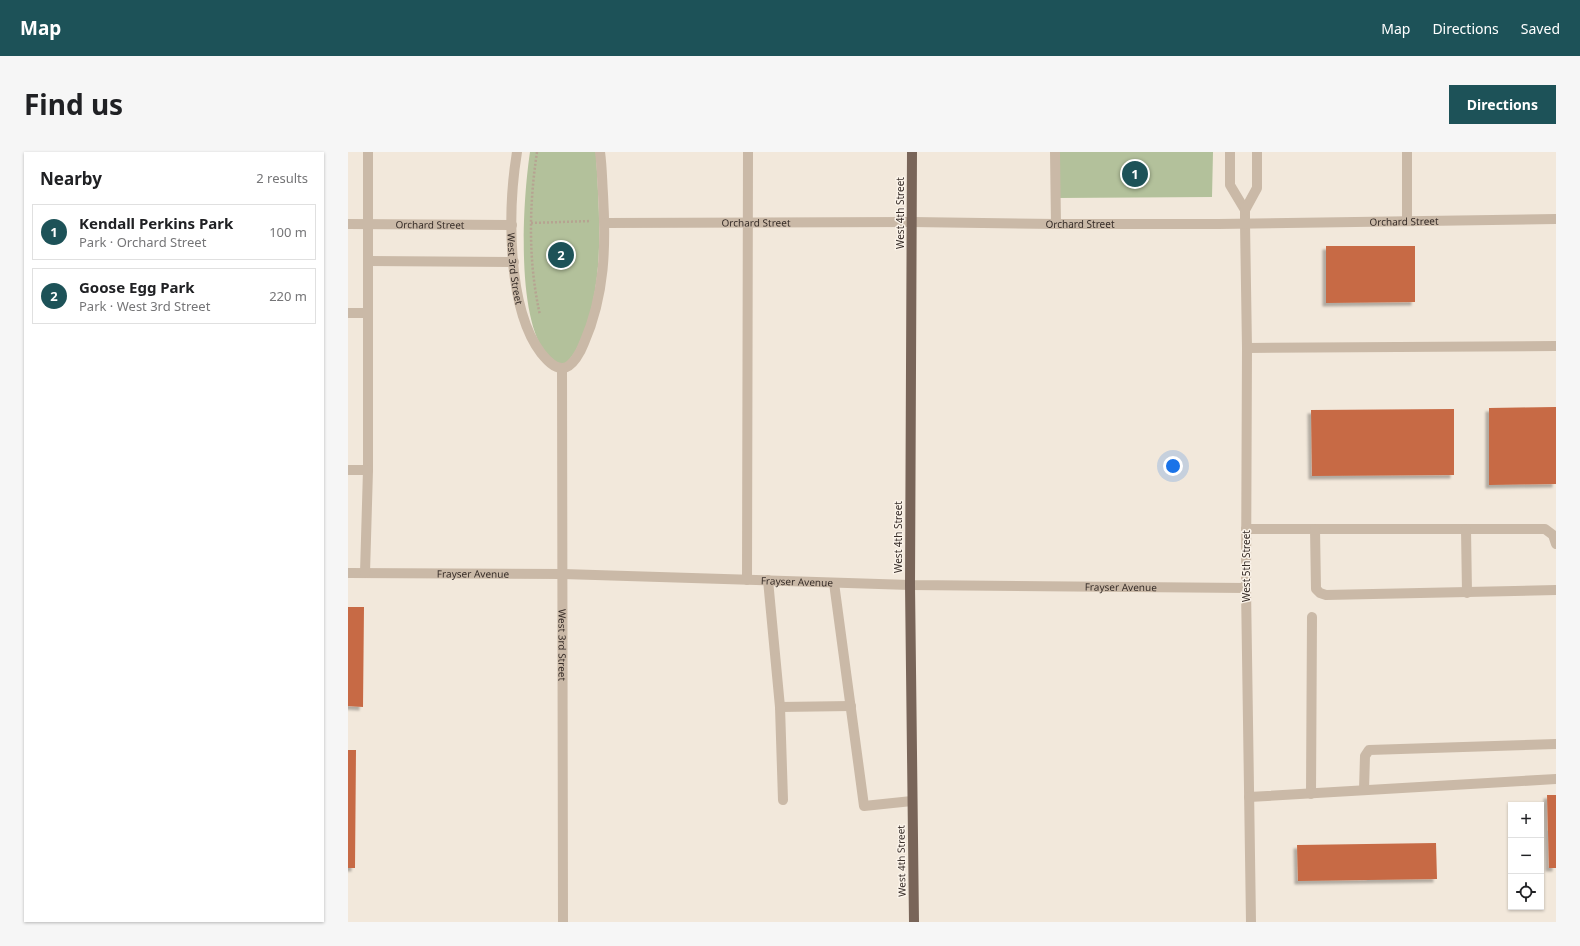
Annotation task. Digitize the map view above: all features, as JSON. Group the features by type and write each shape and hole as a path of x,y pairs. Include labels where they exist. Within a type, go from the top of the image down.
{"main road":[{"name":"West 4th Street","path":"912,152 910,585 914,922"}],"street":[{"path":"365,573 368,470 368,152"},
{"name":"West 3rd Street","path":"517,152 513,177 512,225 514,262 519,298 523,317 534,342 548,361 562,368 563,922"},
{"path":"562,368 568,366 578,355 590,329 602,283 605,223 600,152"},
{"path":"747,580 748,152"},
{"path":"1055,152 1056,224"},
{"path":"1230,152 1230,185 1245,210"},
{"name":"West 5th Street","path":"1251,922 1246,588 1247,348 1245,210 1257,188 1257,152"},
{"path":"1407,152 1407,221"},
{"name":"Orchard Street","path":"605,223 912,222 1056,224 1556,219"},
{"name":"Orchard Street","path":"348,224 512,225"},
{"path":"369,261 514,262"},
{"path":"348,313 368,313"},
{"path":"1247,348 1556,346"},
{"path":"348,470 368,470"},
{"path":"1246,529 1545,529 1553,535 1556,544"},
{"path":"1315,529 1316,589 1320,594 1467,593 1556,590"},
{"path":"1466,529 1467,593"},
{"name":"Frayser Avenue","path":"348,573 563,574 910,585 1246,588"},
{"path":"768,580 780,707 783,800"},
{"path":"834,582 864,806 912,801"},
{"path":"1311,794 1312,617"},
{"path":"780,707 851,706"},
{"path":"1364,790 1365,756 1369,750 1556,744"},
{"path":"1249,797 1556,779"}],"path":[{"path":"537,152 531,223 534,277 542,320"},
{"path":"531,223 594,221"}],"green space":[{"path":"530,152 596,152 599,202 599,252 597,277 587,325 576,351 562,368 548,356 537,339 530,316 526,288 524,228 527,173"},
{"path":"1057,152 1213,152 1212,197 1057,198"}],"building":[{"path":"1326,246 1415,246 1415,302 1326,303"},
{"path":"1556,407 1556,484 1489,485 1489,408"},
{"path":"1454,409 1454,475 1312,476 1311,410"},
{"path":"348,607 364,607 363,707 348,706"},
{"path":"348,750 356,750 355,868 348,868"},
{"path":"1547,795 1556,795 1556,868 1549,868"},
{"path":"1436,843 1437,879 1298,881 1297,845"}],"place":[{"name":"Kendall Perkins Park","path":"1135,174"},
{"name":"Goose Egg Park","path":"561,255"}]}
